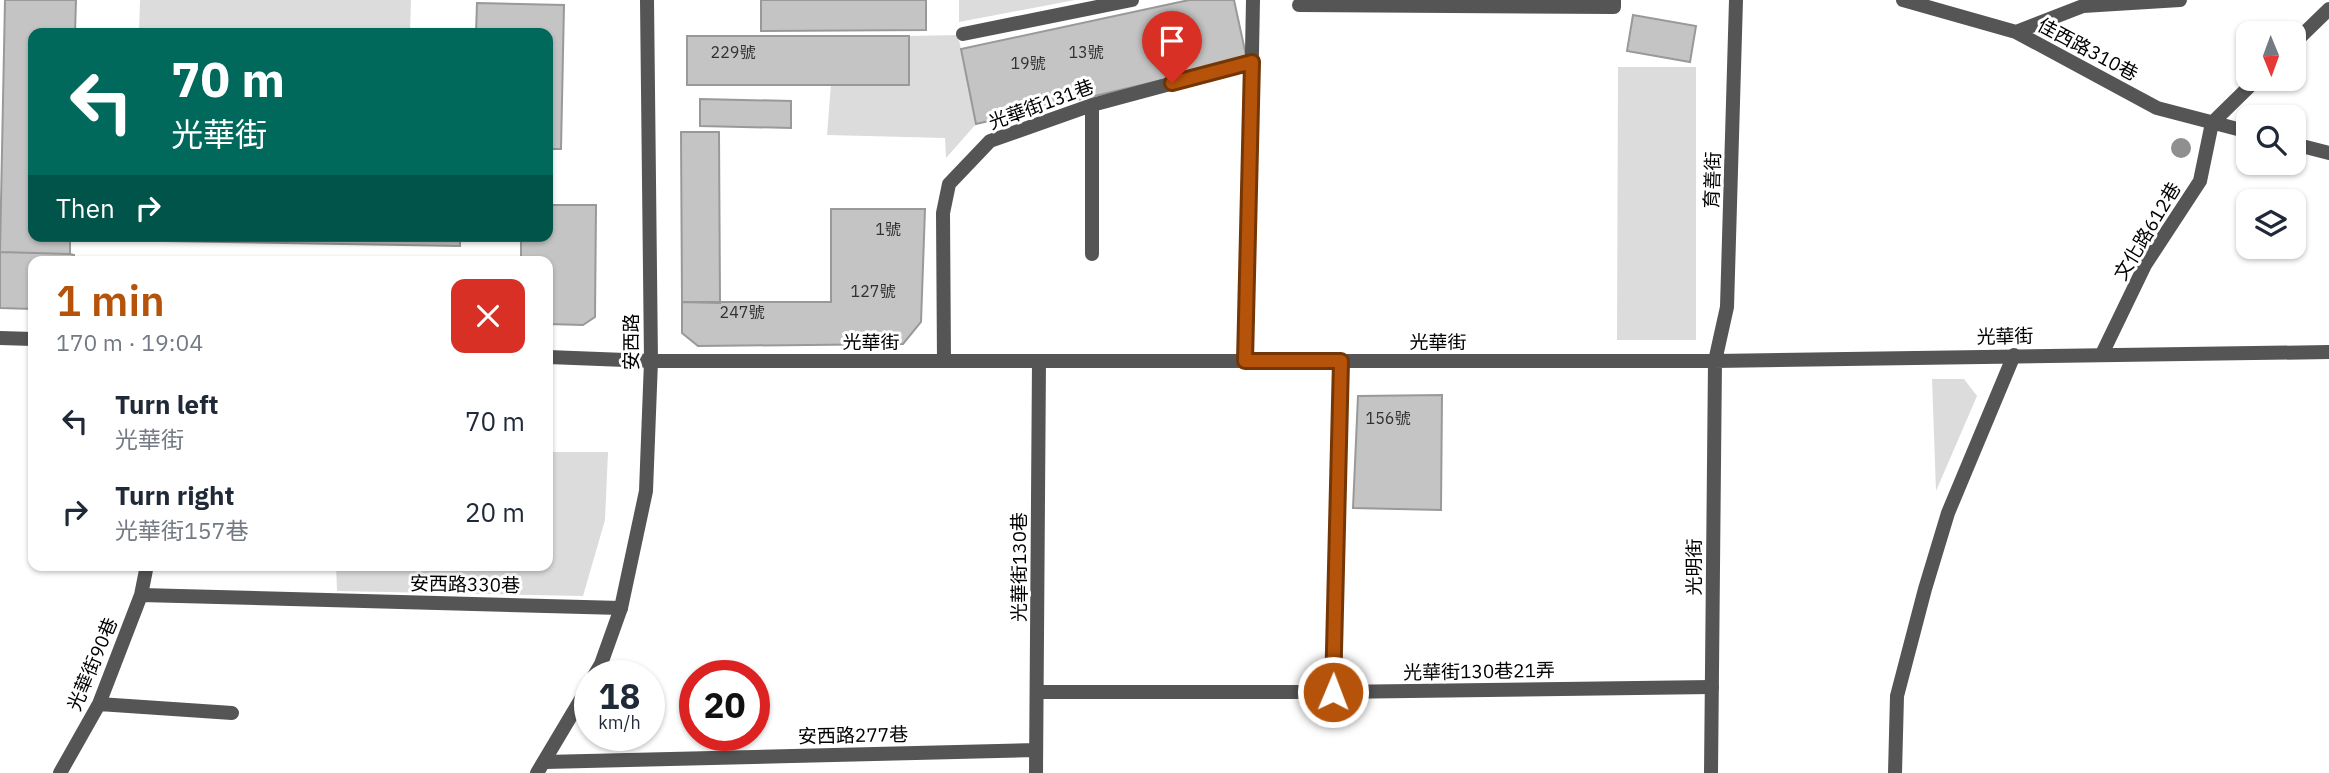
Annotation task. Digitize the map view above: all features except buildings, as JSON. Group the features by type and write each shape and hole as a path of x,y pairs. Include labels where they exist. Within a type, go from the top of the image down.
{"street":[{"name":"安西路","path":"602,660 621,608 646,491 651,361 647,0"},
{"path":"963,34 1132,0"},
{"path":"1245,361 1254,0"},
{"path":"1299,5 1614,7 1614,0"},
{"name":"育善街","path":"1714,361 1727,307 1736,0"},
{"name":"佳西路310巷","path":"1903,0 2016,32 2157,108 2236,129"},
{"path":"2016,32 2083,6 2180,0"},
{"path":"2306,31 2329,9"},
{"name":"光華街131巷","path":"944,361 943,213 949,184 990,141 1092,105 1252,62"},
{"path":"2212,123 2245,91"},
{"path":"1092,105 1092,254"},
{"name":"文化路612巷","path":"2102,354 2146,265 2200,181 2212,123"},
{"path":"2306,147 2329,153"},
{"path":"0,338 28,339"},
{"name":"光華街","path":"553,357 651,361 1714,361 2329,352"},
{"path":"1895,773 1897,696 1925,589 1948,513 2014,355"},
{"name":"光華街130巷","path":"1036,773 1039,361"},
{"path":"1333,692 1341,361"},
{"name":"光明街","path":"1711,773 1714,361"},
{"name":"光華街90巷","path":"60,773 99,704 141,595 146,571"},
{"name":"安西路330巷","path":"141,595 621,608"},
{"name":"光華街130巷21弄","path":"1037,692 1333,692 1712,687"},
{"path":"99,704 232,713"},
{"path":"541,767 574,711"},
{"name":"安西路277巷","path":"541,767 1036,750"}],"shaded area":[{"path":"140,0 411,0 410,28 139,28"},
{"path":"959,0 1075,0 959,22"},
{"path":"958,35 976,124 946,158 945,138 827,135 831,84 909,36"},
{"path":"1618,67 1696,67 1696,340 1617,340"},
{"path":"1932,379 1964,379 1977,396 1936,491"},
{"path":"553,452 608,452 605,520 583,596 337,591 336,571 553,571"}],"route":[{"path":"1172,83 1252,62 1245,361 1341,361 1333,692"}]}
